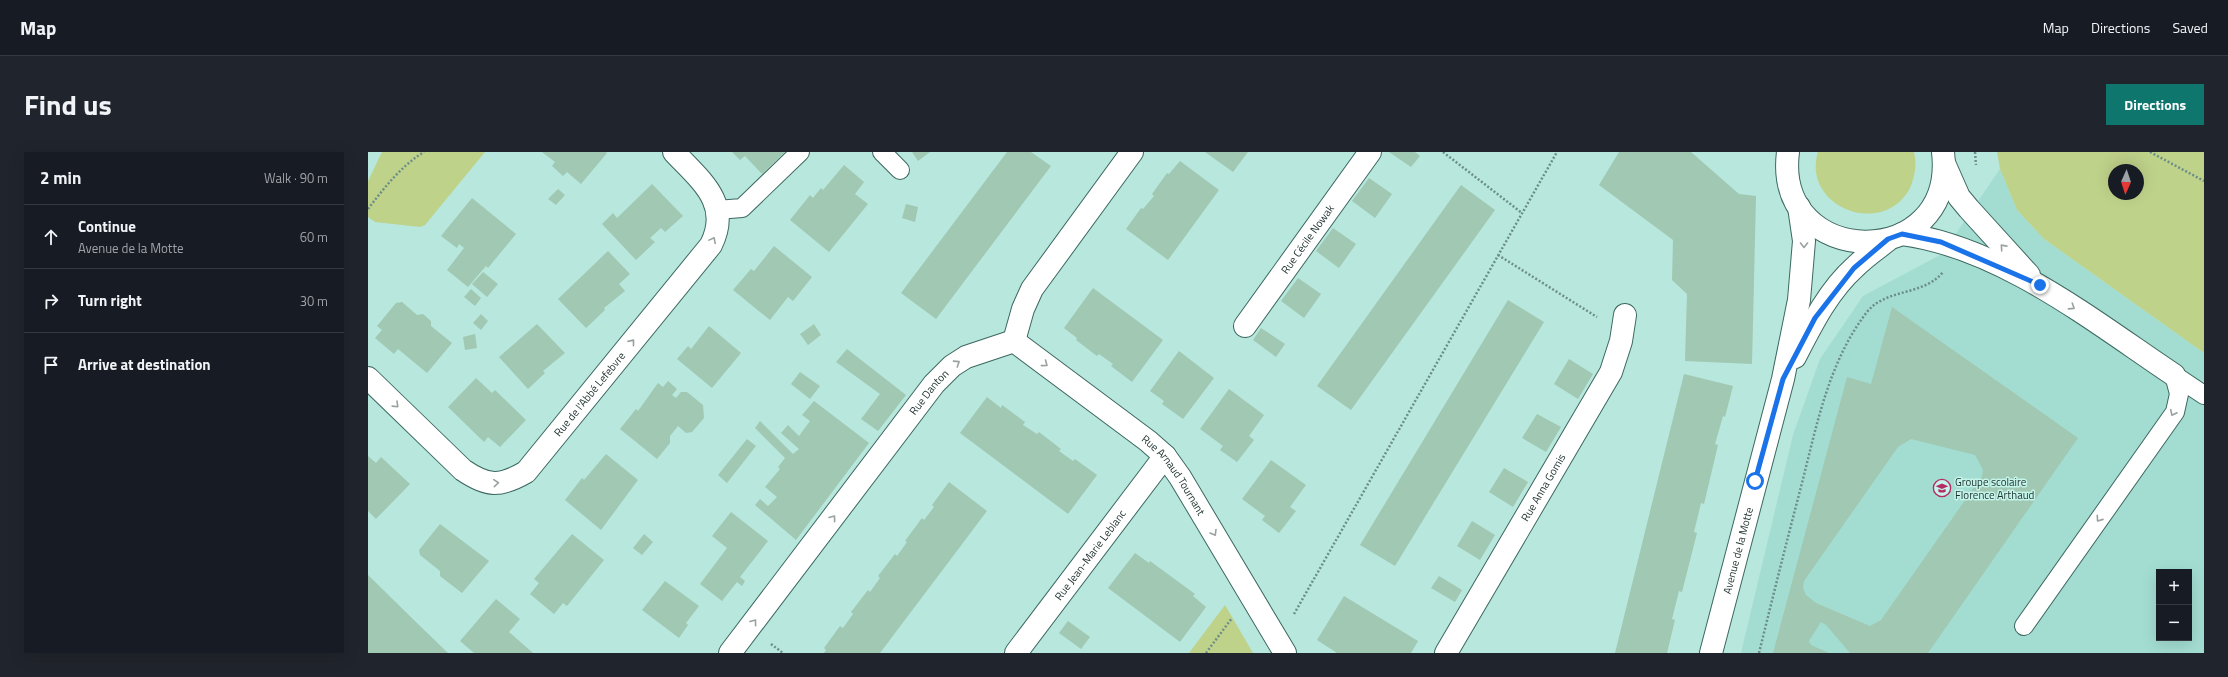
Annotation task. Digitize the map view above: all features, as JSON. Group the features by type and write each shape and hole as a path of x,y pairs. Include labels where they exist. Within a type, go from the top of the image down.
{"street":[{"name":"Rue de l'Abbé Lefebvre","path":"368,378 463,470 488,484 501,483 526,472 711,245 716,234 719,221 717,210 705,186 674,152"},
{"path":"1014,341 1023,309 1032,289 1132,152"},
{"name":"Rue Cécile Nowak","path":"1245,326 1370,152"},
{"path":"1770,152 1788,162 1793,196 1799,207 1819,228 1832,235 1859,243 1895,237 1923,237 1958,248 2040,285 2174,375"},
{"path":"1944,158 1959,197 1968,209 2040,285"},
{"name":"Avenue de la Motte","path":"1783,379 1815,318 1840,283 1854,268 1895,237 1914,226 1933,205 1940,192 1944,158"},
{"name":"Avenue de la Motte","path":"1711,653 1783,379 1799,300 1803,272 1804,241 1799,207"},
{"name":"Rue Anna Gomis","path":"1446,653 1611,372 1618,357 1624,324"},
{"name":"Rue Arnaud Tournant","path":"1014,341 1148,441 1165,456 1180,477 1281,647"},
{"name":"Rue Danton","path":"730,653 934,384 952,366 966,357 1014,341"},
{"name":"Rue Jean-Marie Leblanc","path":"1016,653 1165,456"}],"lane":[{"path":"717,210 742,208 800,152"},
{"path":"882,152 900,170"},
{"path":"2174,375 2204,395"},
{"path":"2024,626 2175,412 2179,394 2174,375"}],"path":[{"path":"368,209 390,181 416,157 424,152"},
{"path":"1443,152 1522,213"},
{"path":"1281,647 1556,152"},
{"path":"2150,152 2204,181"},
{"path":"1759,653 1806,466 1837,360 1867,312 1875,304 1887,297 1934,281 1948,267 1958,248"},
{"path":"1498,255 1624,324"},
{"path":"1206,653 1250,594"}],"shaded area":[{"name":"Groupe scolaire Florence Arthaud","path":"2000,169 2017,210 2044,239 2204,353 2204,653 1741,653 1793,435 1820,359 1863,296 1942,254"}],"green space":[{"path":"382,152 485,152 425,225 420,227 375,222 368,217 368,181"},
{"path":"1818,152 1914,152 1915,170 1910,188 1898,203 1882,212 1865,214 1848,210 1833,201 1821,188 1816,171"},
{"path":"1997,152 2204,152 2204,353 2044,239 2017,210 2000,169"},
{"path":"1225,605 1253,653 1189,653"}],"building":[{"path":"542,152 607,153 581,184 567,172 563,176 552,166 555,162"},
{"path":"732,152 785,152 762,174 745,156 740,160"},
{"path":"912,152 930,152 918,161"},
{"path":"1007,152 1031,152 1051,166 936,319 901,293"},
{"path":"1205,152 1248,152 1233,172"},
{"path":"1389,152 1415,152 1420,156 1411,167"},
{"path":"1619,152 1691,152 1739,194 1756,196 1752,364 1685,361 1687,294 1672,280 1673,240 1599,185"},
{"path":"1180,161 1219,190 1168,260 1126,229 1141,208 1143,209 1154,196 1152,194 1167,173 1169,174"},
{"path":"844,165 864,182 855,194 868,204 829,252 790,220 810,195 813,198 821,188 823,190"},
{"path":"1369,178 1392,194 1375,218 1352,201"},
{"path":"652,184 683,216 665,232 661,228 650,238 655,242 636,260 602,224 613,213 617,218"},
{"path":"1461,185 1495,210 1351,410 1317,386"},
{"path":"558,189 565,195 556,205 548,199"},
{"path":"472,198 516,234 488,268 486,266 468,287 447,270 464,248 459,244 457,248 441,236"},
{"path":"906,204 918,207 915,222 902,218"},
{"path":"1333,228 1356,244 1339,268 1316,251"},
{"path":"774,246 812,277 793,301 788,297 770,320 733,290 751,269 754,271"},
{"path":"608,251 630,274 619,284 625,291 604,308 605,310 586,328 558,299"},
{"path":"483,272 498,284 487,297 472,284"},
{"path":"1298,278 1321,294 1304,318 1281,301"},
{"path":"1093,288 1163,340 1132,382 1111,366 1113,364 1099,354 1097,356 1076,340 1077,338 1064,328"},
{"path":"471,289 481,298 475,306 464,297"},
{"path":"1508,300 1544,322 1395,566 1360,545"},
{"path":"402,302 417,315 423,314 431,321 431,326 452,343 427,373 398,349 394,354 375,338 382,330 377,326 396,303"},
{"path":"1892,307 2078,438 1928,653 1850,653 1826,625 1821,622 1809,641 1811,645 1829,653 1773,653 1847,377 1871,384","holes":["1911,439 1975,455 1983,470 1982,476 1881,620 1870,626 1816,603 1806,595 1803,588 1804,581 1898,447"]},
{"path":"481,314 488,321 481,330 473,323"},
{"path":"537,324 565,353 543,371 545,373 528,389 499,357"},
{"path":"814,324 821,335 808,345 800,334"},
{"path":"709,326 741,353 712,388 677,359 688,346 691,349"},
{"path":"1261,328 1285,344 1276,357 1253,340"},
{"path":"475,334 477,348 465,350 463,337"},
{"path":"847,349 906,395 878,431 861,419 880,394 836,362"},
{"path":"1179,351 1214,378 1183,419 1162,404 1164,401 1150,391"},
{"path":"1569,359 1593,374 1578,399 1554,384"},
{"path":"800,372 820,386 810,399 791,384"},
{"path":"1684,374 1733,386 1725,417 1723,416 1715,444 1718,445 1704,504 1701,503 1694,532 1697,533 1682,592 1679,591 1672,619 1675,620 1667,653 1615,653"},
{"path":"476,378 492,393 495,390 526,420 500,447 488,437 484,442 448,407"},
{"path":"668,381 677,389 672,395 676,398 681,392 687,392 703,405 704,418 692,432 686,433 678,426 670,436 670,443 657,459 620,429 636,409 638,411 658,383 663,387"},
{"path":"1229,389 1264,415 1249,436 1254,440 1237,462 1220,450 1223,446 1200,429"},
{"path":"987,397 1001,408 1002,405 1025,422 1023,425 1037,434 1039,432 1061,449 1059,451 1073,461 1075,459 1097,475 1068,514 960,433"},
{"path":"814,401 869,443 796,540 755,505 760,499 768,506 777,497 765,487 780,469 778,467 785,458 755,428 760,421 793,454 799,449 781,433 788,425 799,436 810,421 802,415"},
{"path":"1537,414 1561,427 1546,452 1522,438"},
{"path":"747,439 756,446 727,483 718,475"},
{"path":"606,454 638,480 601,530 565,500 582,478 584,480"},
{"path":"368,456 376,463 381,457 410,484 376,519 368,511"},
{"path":"1271,460 1306,485 1290,507 1296,511 1279,533 1262,520 1265,516 1242,499"},
{"path":"1504,468 1528,482 1513,507 1489,492"},
{"path":"949,482 987,511 880,653 824,653 826,650 824,648 840,626 843,628 853,614 851,612 868,590 870,592 880,578 878,576 895,554 897,556 907,542 905,541 922,518 924,520 934,507 932,505"},
{"path":"731,512 768,541 740,577 745,581 742,586 737,582 722,601 700,584 727,548 712,536"},
{"path":"1472,521 1495,535 1480,560 1457,546"},
{"path":"440,524 489,561 462,593 440,576 440,571 420,555 419,550"},
{"path":"572,534 604,560 567,606 563,603 554,614 530,594 539,583 534,579"},
{"path":"644,534 653,542 642,555 633,548"},
{"path":"1135,553 1149,563 1150,561 1195,594 1193,596 1206,607 1180,642 1108,588"},
{"path":"368,575 419,625 448,653 368,653"},
{"path":"1439,576 1462,590 1455,602 1431,588"},
{"path":"665,581 699,606 686,623 688,625 679,638 642,610"},
{"path":"1344,596 1418,641 1411,653 1337,653 1317,640"},
{"path":"496,599 520,619 509,632 533,653 474,653 460,641"},
{"path":"1068,621 1090,637 1081,649 1059,633"}],"place":[{"name":"Groupe scolaire Florence Arthaud","path":"1942,488"}],"route":[{"path":"1755,481 1783,379 1815,318 1840,283 1854,268 1888,239 1902,234 1923,237 1941,242 1993,263 2040,285"}]}
